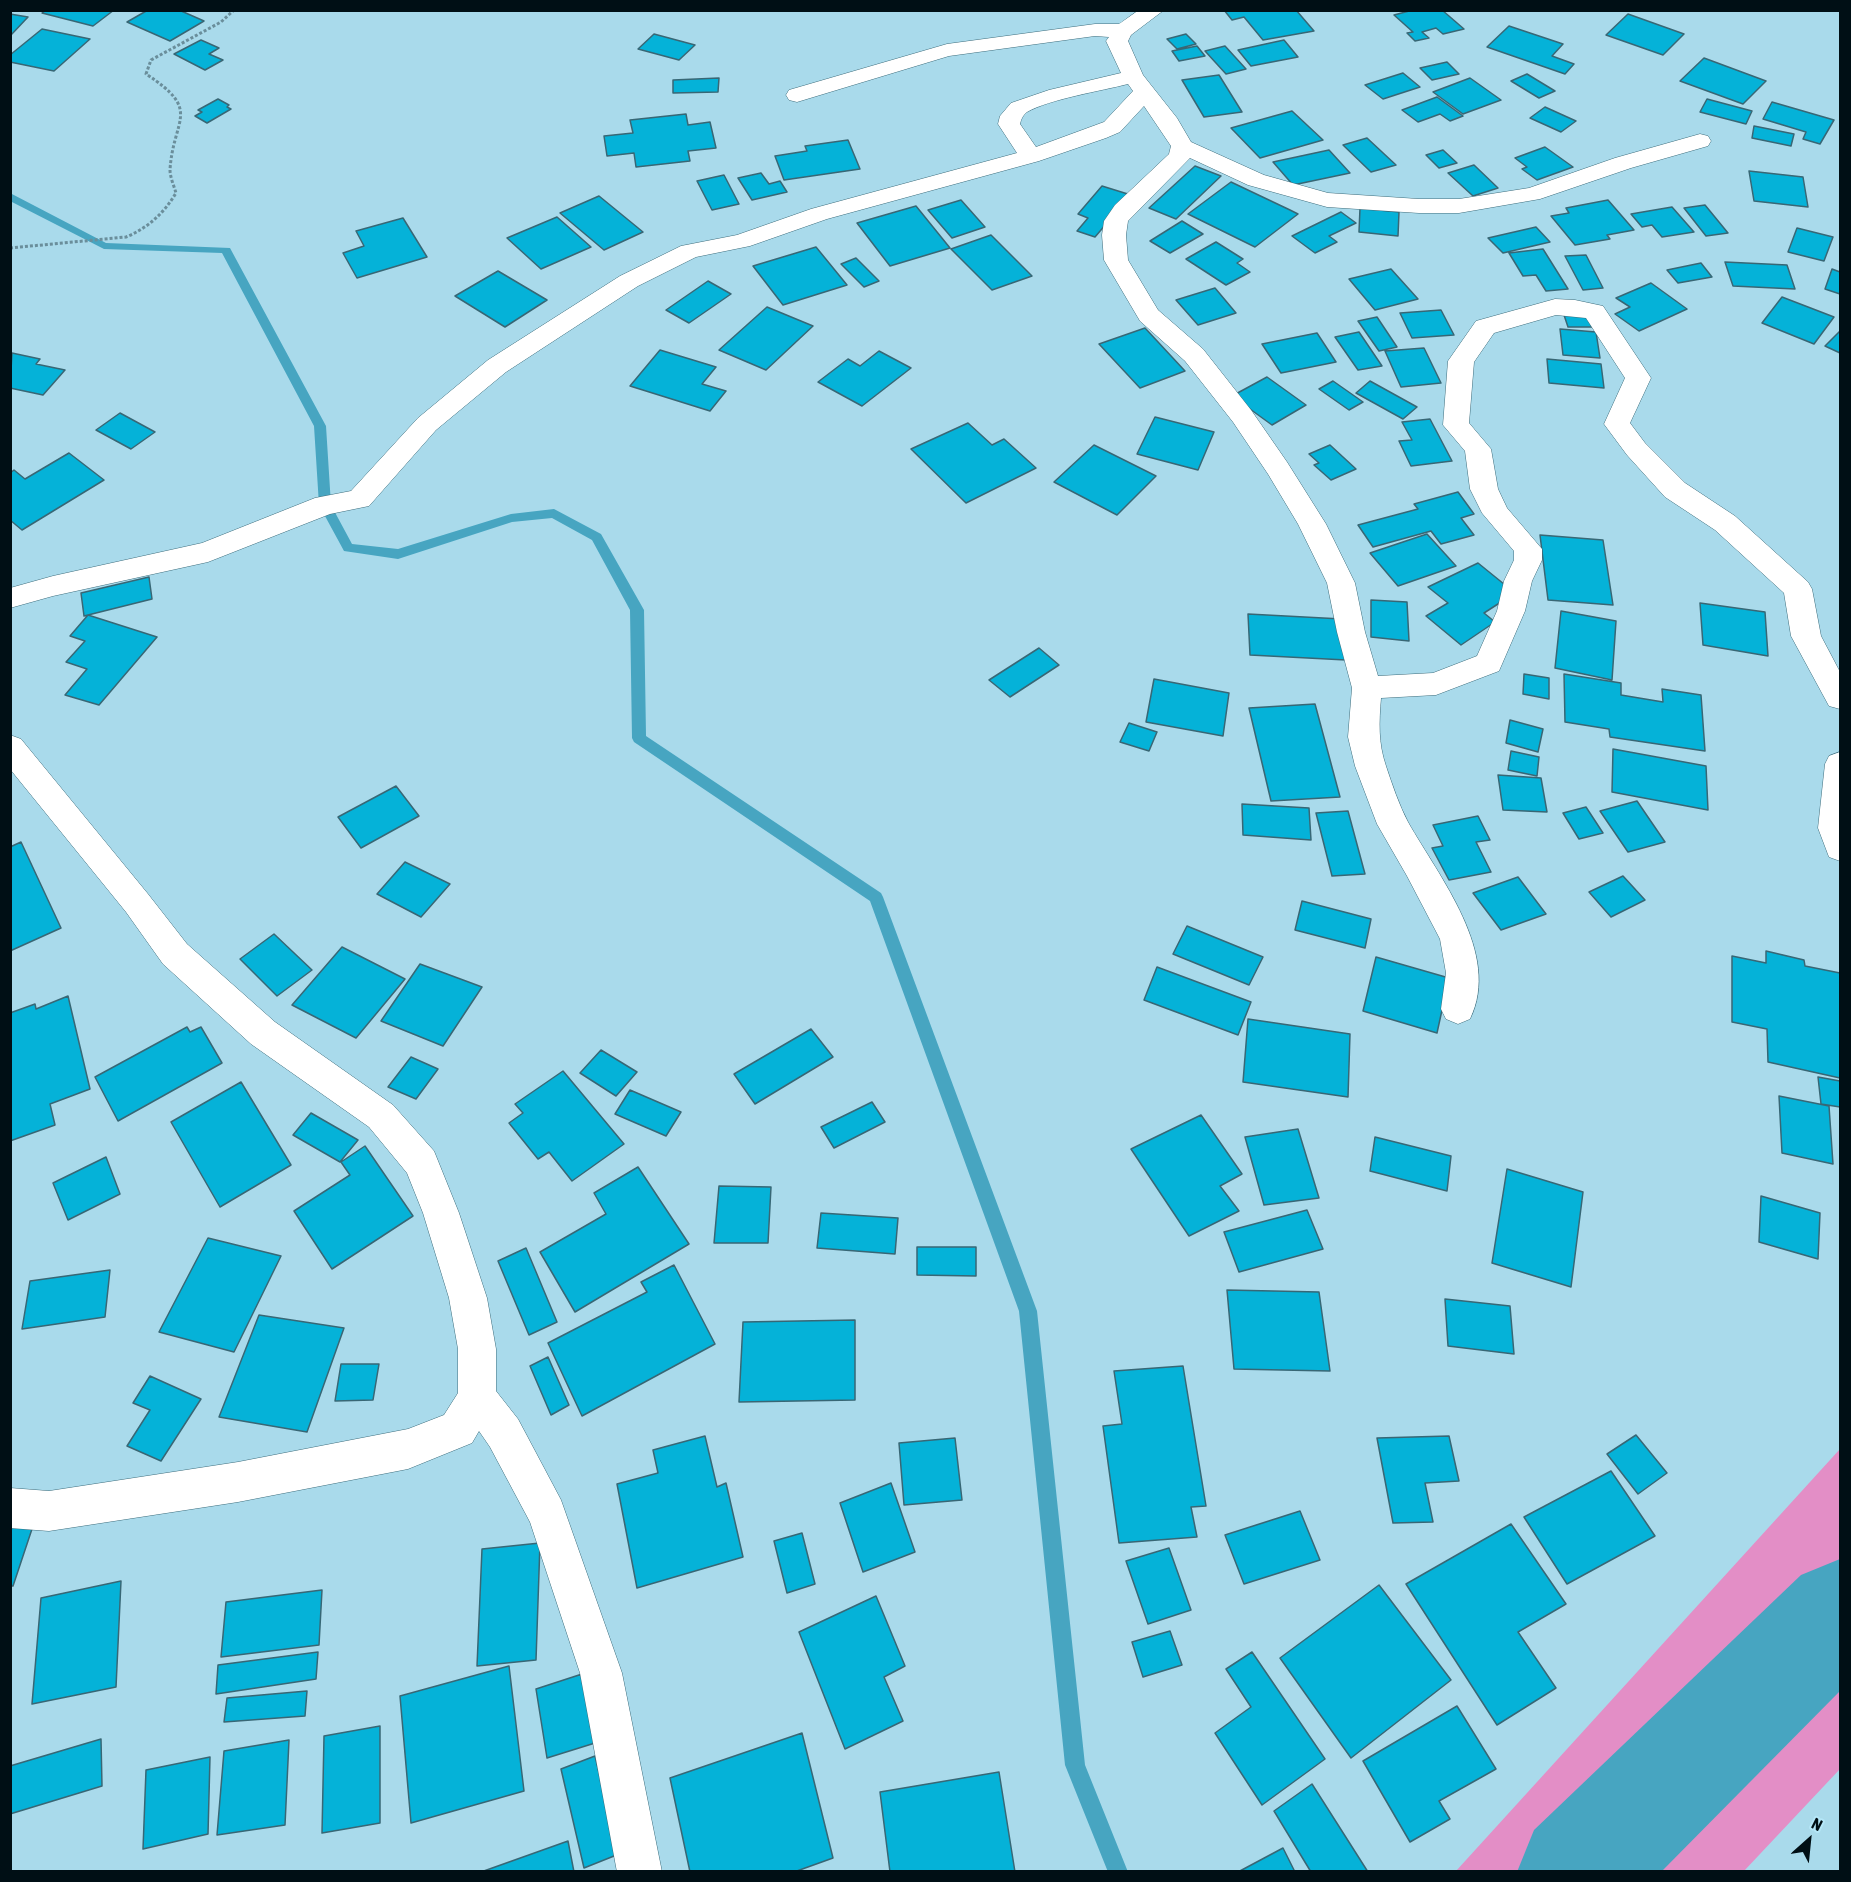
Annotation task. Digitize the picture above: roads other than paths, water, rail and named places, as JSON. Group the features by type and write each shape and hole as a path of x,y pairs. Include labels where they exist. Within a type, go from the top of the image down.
{"street":[{"path":"10,598 53,586 208,552 325,505 359,499 427,424 497,366 629,281 689,251 742,241 819,214 1031,156 1112,127 1130,63 1154,10"},
{"path":"797,95 947,50 1095,30 1130,63 1182,146 1256,180 1328,200 1419,206 1459,206 1532,194 1632,160 1700,141"},
{"path":"1031,156 1009,124 1018,108 1057,95 1130,63"},
{"path":"1182,146 1180,156 1119,216 1114,235 1116,260 1149,315 1194,354 1242,416 1278,468 1312,524 1341,583 1351,632 1367,688 1363,737 1370,766 1393,824 1419,867 1456,939 1464,973 1458,1009"},
{"path":"1367,688 1436,684 1489,663 1511,611 1518,581 1528,560 1528,549 1496,513 1484,489 1478,449 1456,425 1461,361 1485,327 1555,308 1575,308 1594,312 1638,378 1617,424 1636,449 1675,490 1725,523 1798,589 1806,636 1840,698"},
{"path":"10,747 137,903 175,954 263,1033 381,1116 421,1163 441,1213 468,1298 477,1349 477,1397 458,1429 408,1449 238,1482 48,1511 10,1508"},
{"path":"1840,764 1834,828 1840,848"},
{"path":"477,1397 504,1433 546,1514 578,1604 600,1673 640,1872"}],"waterway":[{"path":"10,196 104,246 226,250 320,426 325,505 348,548 398,554 511,518 554,513 597,537 637,610 639,738 876,897 1028,1311 1075,1765 1118,1872"},
{"path":"1576,1872 1840,1614"}]}
